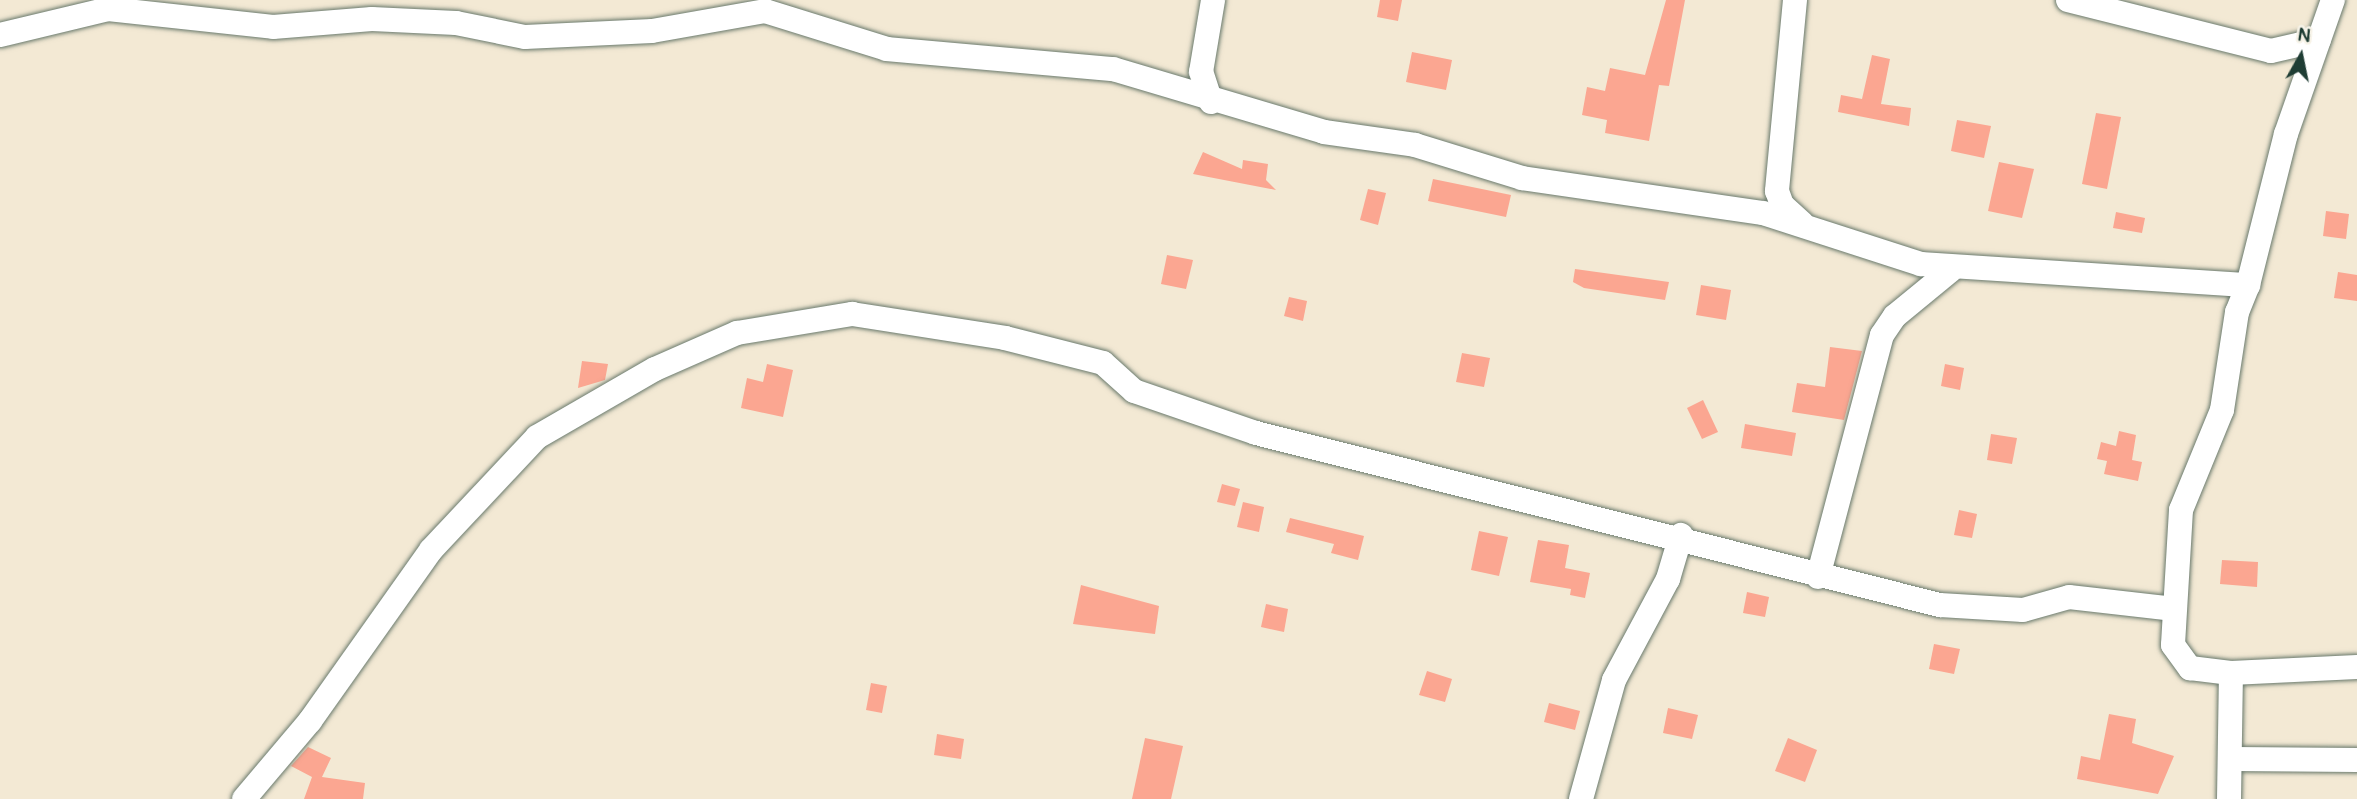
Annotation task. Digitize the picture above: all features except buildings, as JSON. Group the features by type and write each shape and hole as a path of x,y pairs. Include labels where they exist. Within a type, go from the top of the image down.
{"street":[{"path":"1211,102 1201,72 1213,0"},
{"path":"1795,0 1777,191 1782,205 1804,225"},
{"path":"2068,0 2271,51 2319,40"},
{"path":"2333,0 2286,134 2248,285 2237,313 2222,410 2181,510 2174,609 2179,661 2231,673 2357,667"},
{"path":"0,35 108,9 273,27 372,19 456,23 525,37 652,31 765,11 887,49 1100,66 1211,102 1324,132 1415,145 1522,178 1804,225 1951,270 2248,285"},
{"path":"1818,577 1881,335 1895,316 1951,270"},
{"path":"244,799 310,721 431,550 537,438 655,369 737,332 852,314 1005,338 1103,363 1135,391 1256,433 1681,535 1818,577 1980,611 2023,610 2069,597 2174,609"},
{"path":"1581,799 1614,680 1668,579 1681,535"},
{"path":"2228,799 2234,759 2231,673"},
{"path":"2234,759 2357,760"}]}
